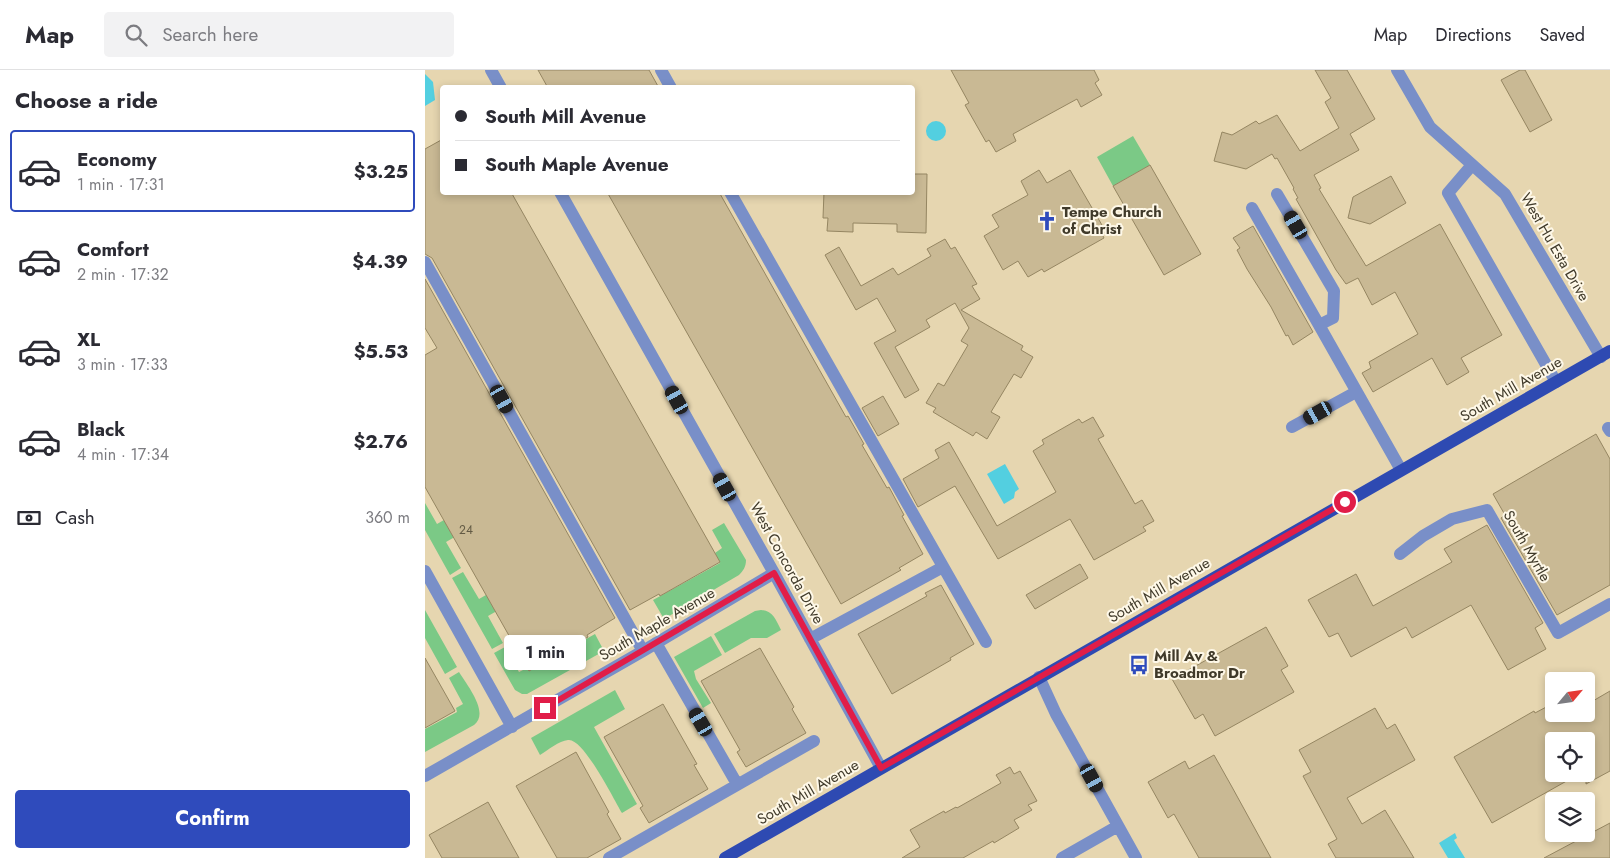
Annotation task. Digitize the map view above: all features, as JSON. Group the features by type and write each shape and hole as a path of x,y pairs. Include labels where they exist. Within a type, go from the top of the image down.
{"main road":[{"name":"South Mill Avenue","path":"725,858 1607,354"}],"street":[{"path":"491,70 499,85"},
{"path":"661,70 669,85"},
{"name":"West Hu Esta Drive","path":"1397,70 1430,127 1505,194 1607,354"},
{"path":"1472,165 1448,193 1556,382"},
{"path":"1277,194 1334,291 1333,318 1319,325"},
{"name":"West Concorda Drive","path":"562,195 881,768"},
{"path":"732,195 986,642"},
{"path":"1252,208 1401,470"},
{"path":"425,262 643,651"},
{"path":"1292,427 1355,392"},
{"name":"South Myrtle","path":"1399,554 1423,536 1452,519 1487,510 1558,633 1610,604"},
{"path":"810,639 943,567"},
{"path":"425,571 512,727"},
{"name":"South Maple Avenue","path":"425,776 643,651 774,573"},
{"path":"656,643 737,784"},
{"path":"1039,678 1056,714 1137,858"},
{"path":"609,858 814,741"},
{"path":"1062,858 1118,826"}],"green space":[{"path":"1133,136 1150,165 1113,186 1097,157"},
{"path":"519,500 446,542 461,568 450,575 425,530 425,503 437,524 444,520"},
{"path":"724,523 746,560 743,570 739,575 664,619 653,600 720,563 715,553 722,548 712,530"},
{"path":"463,572 479,599 486,595 560,575 488,616 503,643 492,649 452,578"},
{"path":"425,610 457,667 445,674 425,638"},
{"path":"761,610 771,614 781,630 767,638 751,638 725,653 714,634 755,611"},
{"path":"595,634 604,651 527,694 522,694 515,690 494,653 505,647 519,672 527,668 529,671"},
{"path":"711,636 722,655 694,671 696,679 711,703 703,708 674,657"},
{"path":"459,672 478,706 480,713 478,720 474,725 425,752 425,729 457,712 456,708 463,704 449,678"},
{"path":"615,690 625,709 594,727 637,804 622,813 590,758 582,748 568,740 561,742 540,755 531,738"}],"water":[{"path":"425,74 433,82 435,100 425,106"},
{"path":"936,121 943,124 946,131 943,138 936,141 929,138 926,131 929,124"},
{"path":"1005,464 1019,489 1015,492 1014,498 1004,504 987,474"},
{"path":"1455,833 1457,838 1454,840 1465,858 1448,858 1439,843"}],"building":[{"path":"538,70 649,70 657,85 546,85"},
{"path":"951,70 1094,70 1099,80 1095,83 1102,95 1081,107 1077,99 1013,134 1016,141 996,152 989,140 986,142 965,105 969,103"},
{"path":"1315,70 1347,70 1375,119 1350,134 1359,150 1314,175 1321,188 1319,189 1366,266 1440,224 1502,335 1461,358 1469,372 1447,385 1432,358 1373,392 1362,373 1371,368 1369,362 1418,334 1395,292 1372,305 1358,278 1346,284 1336,270 1296,199 1298,198 1294,188 1277,158 1275,159 1272,154 1246,169 1214,161 1222,132 1232,135 1256,121 1259,124 1277,115 1300,151 1339,128 1325,102 1331,98"},
{"path":"1520,70 1525,70 1552,120 1530,132 1501,80"},
{"path":"440,141 440,195 513,195 720,562 660,596 659,594 630,610 432,258 425,254 425,149"},
{"path":"1150,165 1201,254 1164,275 1113,186"},
{"name":"Tempe Church of Christ","path":"1039,170 1047,183 1070,170 1106,232 1102,234 1104,238 1044,272 1042,269 1028,277 1018,261 1003,270 984,236 999,227 992,215 1028,195 1021,181"},
{"path":"915,174 927,174 926,233 897,232 897,224 853,223 853,232 827,231 828,218 823,218 824,195 915,195"},
{"path":"1391,176 1406,203 1370,224 1348,218 1353,197"},
{"path":"609,195 721,195 846,417 848,416 864,444 862,445 887,488 889,487 904,515 902,516 923,554 899,568 901,570 841,604"},
{"path":"1253,226 1313,332 1293,345 1237,250 1240,248 1233,238"},
{"path":"945,239 951,249 955,247 977,284 972,286 980,299 961,310 1023,346 1021,350 1033,357 1021,378 1014,374 991,412 1000,417 987,439 976,432 973,436 933,412 936,408 926,403 938,383 944,386 968,345 961,341 969,328 955,303 926,320 930,327 895,347 919,390 905,398 874,343 896,331 877,298 856,310 825,255 839,247 861,286 893,268 898,275 931,256 927,249"},
{"path":"425,279 615,618 587,635 588,637 529,671 425,487 425,355 437,348 425,328"},
{"path":"883,396 899,424 878,436 862,408"},
{"path":"1093,417 1104,436 1098,439 1135,504 1142,500 1154,521 1143,527 1146,531 1094,560 1070,519 998,559 955,486 918,507 903,479 939,458 935,450 949,442 997,526 1056,492 1033,451 1044,444 1042,440 1079,419 1082,423"},
{"path":"1596,434 1610,459 1610,585 1557,615 1501,518 1505,515 1493,494"},
{"path":"1487,525 1543,623 1535,628 1546,649 1508,670 1471,605 1412,638 1406,627 1351,657 1338,633 1329,637 1308,600 1356,574 1373,606 1452,562 1444,549"},
{"path":"1080,564 1088,578 1035,609 1026,595"},
{"path":"941,585 974,644 950,658 951,660 892,694 858,634 927,596 925,593"},
{"path":"1266,627 1288,666 1281,670 1294,692 1215,736 1203,714 1195,719 1172,679"},
{"path":"760,648 794,707 792,709 806,733 746,767 737,752 740,750 701,681"},
{"path":"425,658 455,711 425,728"},
{"path":"1610,691 1610,771 1595,779 1595,732 1545,732 1545,782 1565,782 1492,823 1454,757 1534,711 1535,713 1545,708 1545,722 1595,722 1595,700"},
{"path":"663,704 697,764 694,765 708,789 649,823 640,808 643,806 604,737"},
{"path":"1375,708 1387,729 1395,724 1415,760 1347,798 1362,824 1385,810 1414,858 1336,858 1328,844 1337,839 1303,776 1311,772 1299,750"},
{"path":"576,752 609,812 607,814 621,839 587,858 557,858 516,786"},
{"path":"1214,755 1271,858 1199,858 1174,814 1168,818 1148,782 1185,761 1189,769"},
{"path":"1010,767 1014,774 1020,771 1037,801 1028,805 1032,810 1014,820 1019,828 963,858 902,858 920,847 910,830 944,811 945,813 957,808 1001,783 996,775"},
{"path":"488,802 519,858 442,858 429,835"},
{"path":"1610,823 1610,858 1544,858 1574,842 1595,842 1595,831"}],"place":[{"name":"Tempe Church of Christ","path":"1047,221"},
{"name":"Mill Av & Broadmor Dr","path":"1139,665"}],"route":[{"path":"545,708 774,573 881,768 1345,502"}]}
